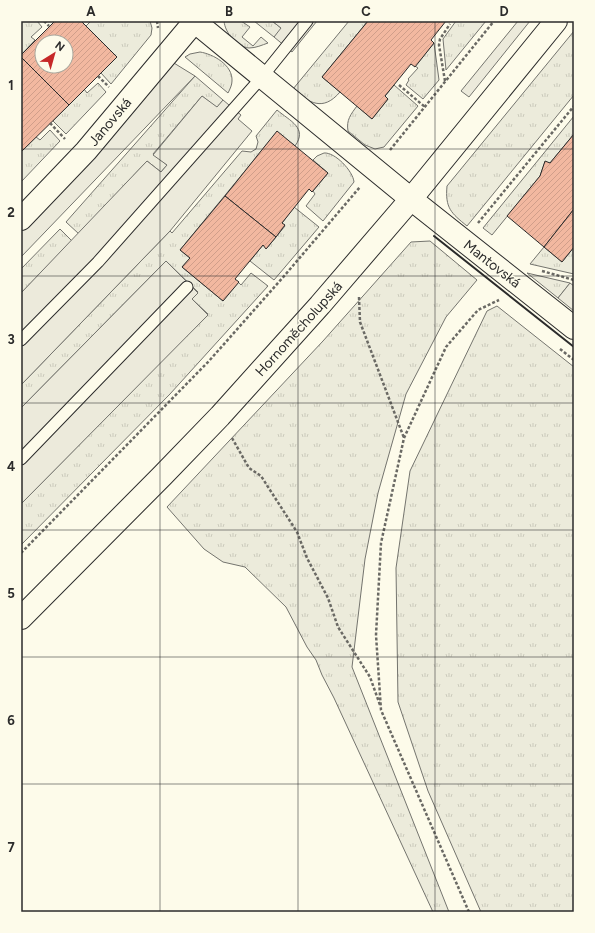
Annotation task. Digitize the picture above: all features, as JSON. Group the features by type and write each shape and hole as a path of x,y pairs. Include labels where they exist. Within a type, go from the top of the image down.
{"street":[{"name":"Mantovská","path":"195,21 374,170 574,328"},
{"name":"Janovská","path":"21,219 86,151 195,21"},
{"name":"Hornoměcholupská","path":"21,618 220,416 358,263 556,21"}],"lane":[{"path":"21,340 98,262 262,77 307,21"},
{"path":"21,459 187,287"}],"path":[{"path":"44,21 50,26"},
{"path":"21,553 209,361 285,275 374,170 493,21"},
{"path":"445,81 439,45 440,39 450,24"},
{"path":"98,76 114,92"},
{"path":"399,85 424,107"},
{"path":"476,226 574,106"},
{"path":"50,123 67,141"},
{"path":"358,263 360,322 404,438"},
{"path":"381,710 376,635 380,543 404,438 446,347 478,310 499,299 504,304"},
{"path":"557,346 574,360"},
{"path":"220,416 249,468 261,476 296,532 307,558 328,598 338,627 370,677 381,710 469,912"}],"green space":[{"path":"23,21 37,21 42,27 31,37 34,41 21,55 21,23"},
{"path":"91,21 150,21 152,28 151,35 111,84 101,73 117,57 86,26"},
{"path":"224,21 241,21 250,27 242,37 253,46 261,37 268,43 252,48 240,45 229,35"},
{"path":"254,21 272,21 281,28 281,30 274,37"},
{"path":"349,21 368,21 322,77 340,92 328,102 322,104 310,101 293,89"},
{"path":"456,21 486,21 446,70 443,39"},
{"path":"574,31 574,95 467,226 453,213 448,205 447,186"},
{"path":"434,43 439,80 423,99 406,85 409,80 408,79 418,68 415,66"},
{"path":"200,52 211,55 226,65 232,81 228,93 185,57 190,54"},
{"path":"195,76 223,100 217,108 202,96 153,154 167,165 161,172 147,161 79,234 66,222"},
{"path":"98,83 106,92 66,134 53,121 84,89 87,93"},
{"path":"394,85 418,106 384,147 375,149 365,145 348,131 348,120 357,106 372,119 388,99 385,96"},
{"path":"277,110 296,125 300,134 295,146 277,132 180,250 190,258 182,267 223,301 238,282 241,285 251,273 268,286 170,394 21,545 21,504 208,314 192,299 198,292 166,261 21,408 21,385 170,231 172,233 242,151 251,152 256,149 258,142 256,136"},
{"path":"574,116 574,134 550,163 545,162 540,176 492,235 483,228"},
{"path":"50,130 60,141 21,182 21,152 36,137 40,140"},
{"path":"324,153 333,156 343,163 354,182 323,221 306,206 315,194 313,191 328,173 313,160 317,156"},
{"path":"294,207 319,227 274,280 250,261 263,245 267,248 285,226 282,223"},
{"path":"60,229 72,241 21,293 21,269"},
{"path":"430,241 477,280 446,317 406,394 378,493 365,559 352,667 449,912 433,912 316,660 307,647 286,607 245,567 223,562 204,549 167,507 323,341 411,242"},
{"path":"544,247 562,262 574,247 574,274 530,264"},
{"path":"527,273 570,283 558,298"},
{"path":"497,306 574,367 574,912 481,912 428,791 398,702 396,568 410,471 487,311"}],"shaded area":[{"path":"272,21 317,21 292,52 274,37 281,28"},
{"path":"518,21 530,21 469,97 461,91"},
{"path":"169,60 195,76 21,257 21,215"},
{"path":"202,96 217,107 223,100 241,115 238,119 252,131 170,231 21,385 21,293 147,161 161,172 167,165 153,155"},
{"path":"166,261 198,293 192,299 208,315 21,504 21,408"},
{"path":"570,283 574,286 574,311 558,298"}],"building":[{"path":"55,21 81,21 117,57 69,105 38,74 74,74 74,34 42,34"},
{"path":"368,21 446,21 431,40 434,43 415,67 411,64 385,96 388,99 372,119 322,77"},
{"path":"34,42 34,70 21,57 21,55"},
{"path":"21,57 34,70 34,74 38,74 69,105 21,152"},
{"path":"277,131 328,173 312,192 309,189 282,223 285,225 276,237 225,196"},
{"path":"574,134 574,209 544,247 507,216 540,176 545,161 550,163"},
{"path":"225,196 276,237 266,249 263,245 235,279 239,282 223,301 182,267 190,258 180,250"},
{"path":"574,209 574,247 562,262 544,247"}],"wall":[{"path":"434,236 574,347"}]}
